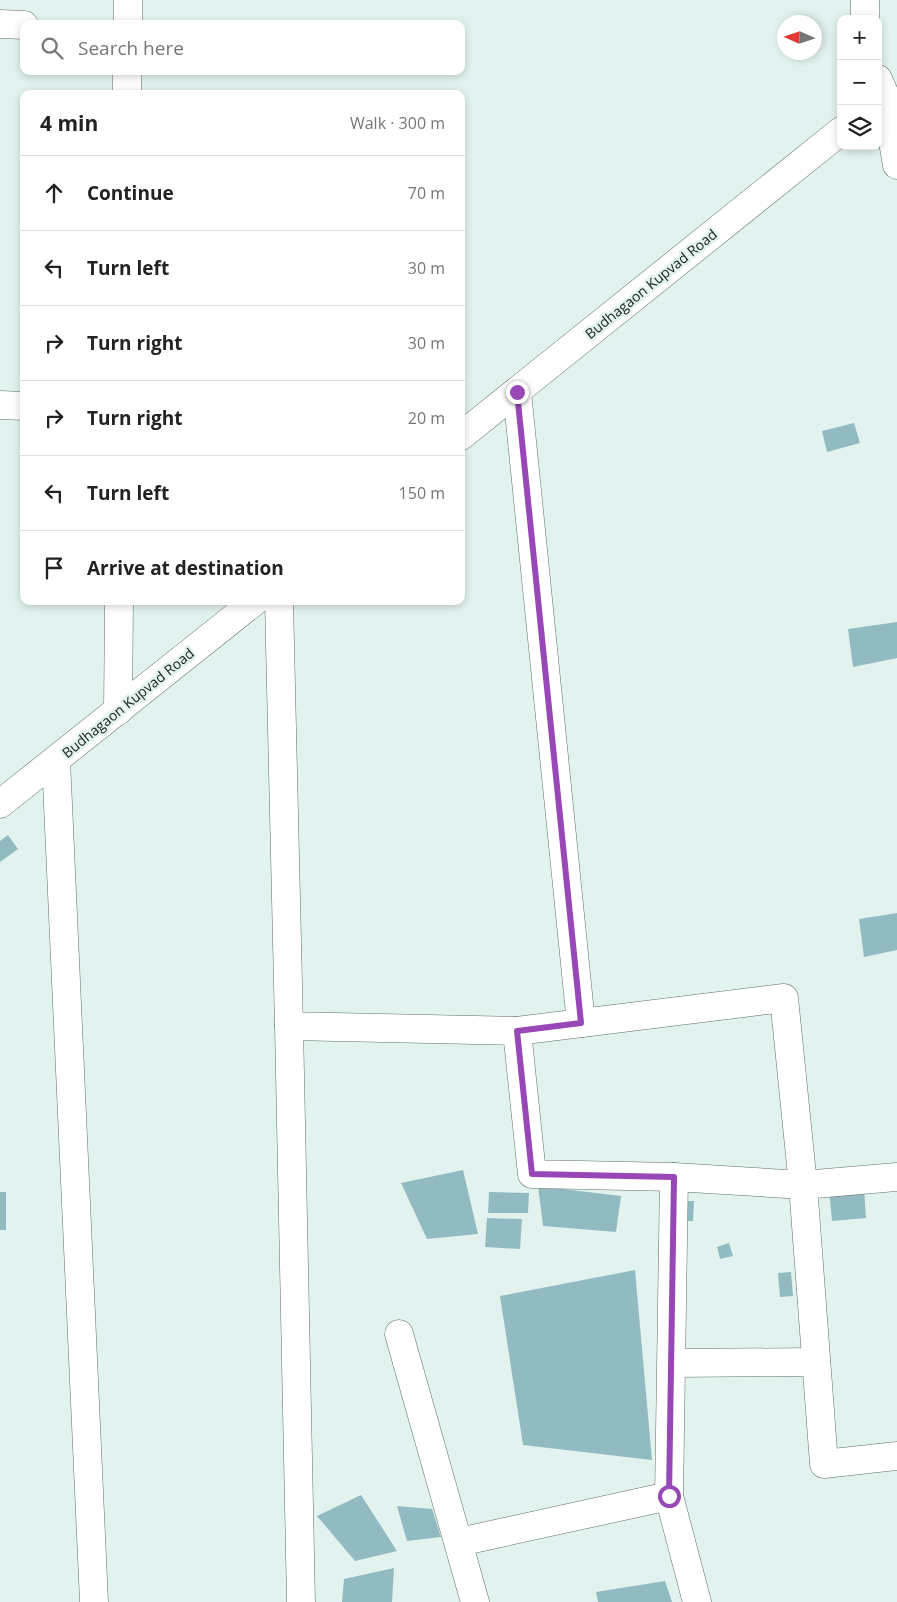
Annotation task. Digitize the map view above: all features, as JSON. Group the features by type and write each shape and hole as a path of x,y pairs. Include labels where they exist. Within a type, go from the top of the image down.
{"street":[{"path":"128,0 128,20"},
{"path":"865,0 865,15"},
{"path":"0,24 20,25"},
{"path":"127,75 127,90"},
{"path":"885,90 897,165"},
{"name":"Budhagaon Kupvad Road","path":"465,433 837,134"},
{"path":"517,392 581,1023"},
{"path":"0,405 20,406"},
{"path":"118,711 119,605"},
{"name":"Budhagaon Kupvad Road","path":"0,804 250,605"},
{"path":"279,605 301,1602"},
{"path":"56,760 94,1602"},
{"path":"289,1026 517,1031 784,998 803,1185 824,1464 897,1456"},
{"path":"517,1031 532,1174 674,1177 803,1185 897,1177"},
{"path":"674,1177 673,1363 669,1496 697,1602"},
{"path":"399,1334 459,1542 474,1602"},
{"path":"673,1363 816,1362"},
{"path":"459,1542 669,1496"}],"building":[{"path":"854,423 860,443 827,452 822,431"},
{"path":"897,622 897,658 853,667 848,629"},
{"path":"8,835 18,849 0,862 0,841"},
{"path":"897,913 897,950 864,957 859,919"},
{"path":"463,1170 478,1234 427,1239 401,1183"},
{"path":"538,1186 621,1196 616,1232 543,1226"},
{"path":"864,1188 866,1218 832,1221 829,1190"},
{"path":"0,1192 6,1192 6,1230 0,1230"},
{"path":"489,1192 529,1193 528,1213 488,1213"},
{"path":"683,1201 694,1201 693,1221 682,1221"},
{"path":"487,1218 522,1219 520,1249 485,1247"},
{"path":"729,1243 733,1256 720,1259 717,1247"},
{"path":"635,1270 652,1460 523,1445 500,1296"},
{"path":"791,1272 793,1296 780,1297 778,1273"},
{"path":"361,1495 397,1551 355,1561 317,1516"},
{"path":"397,1506 432,1509 441,1537 407,1541"},
{"path":"394,1568 392,1602 342,1602 344,1579"},
{"path":"665,1581 672,1602 598,1602 596,1592"}],"route":[{"path":"517,392 581,1023 517,1031 532,1174 674,1177 673,1363 669,1496"}]}
